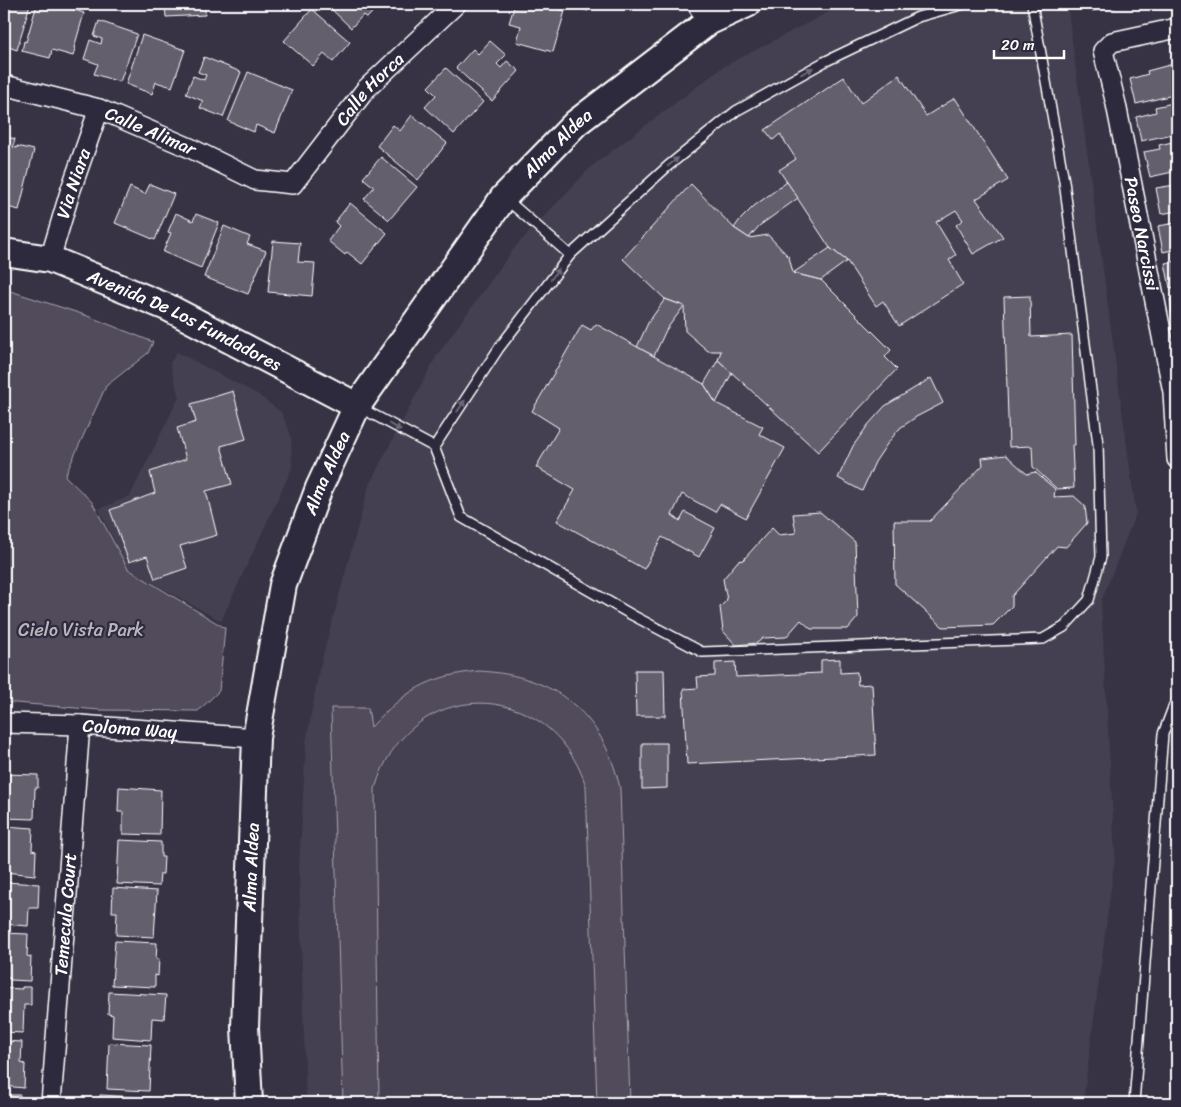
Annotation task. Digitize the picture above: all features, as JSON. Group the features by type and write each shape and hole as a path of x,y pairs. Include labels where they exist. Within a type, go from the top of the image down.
{"main road":[{"name":"Alma Aldea","path":"248,1103 246,1027 256,738 282,585 319,488 356,406 504,197 576,123 703,13 747,4"},
{"name":"Avenida De Los Fundadores","path":"4,252 50,259 169,308 356,406"}],"street":[{"name":"Calle Horca","path":"293,184 366,89 456,4"},
{"name":"Paseo Narcissi","path":"1177,28 1112,42 1103,51 1116,104 1175,392 1177,459"},
{"name":"Calle Alimar","path":"4,85 99,109 190,148 255,180 293,184"},
{"name":"Via Niara","path":"50,259 70,192 99,109"},
{"name":"Coloma Way","path":"4,722 80,725 256,738"},
{"name":"Temecula Court","path":"51,1103 80,725"}],"lane":[{"path":"434,447 499,348 570,255 668,166 736,111 824,62 918,17 964,4"},
{"path":"356,406 434,447 461,516 632,616 702,652 1043,640 1064,627 1088,600 1101,557 1098,444 1064,182 1032,4"},
{"path":"504,197 570,255"},
{"path":"1134,1103 1163,734 1174,705 1177,703"}],"shaded area":[{"path":"844,4 1067,4 1136,513 1101,602 1115,857 1083,1103 306,1103 299,870 306,743 319,670 369,485 437,355 516,246 592,166 723,67"},
{"path":"177,352 257,394 281,412 291,435 292,468 221,621 128,569 99,509 130,496 179,397 170,363"}],"green space":[{"name":"Cielo Vista Park","path":"4,289 85,315 153,342 148,353 106,386 65,476 92,502 128,569 225,628 219,691 198,711 100,710 4,702"},
{"path":"479,671 506,674 531,680 553,690 572,703 588,719 601,739 612,762 620,788 630,1103 597,1103 586,786 568,750 542,724 512,708 479,703 446,709 416,725 392,752 375,789 379,1103 343,1103 331,708 368,708 371,727 395,704 419,687 445,677"}],"building":[{"path":"4,4 30,4 17,50 4,44"},
{"path":"37,4 57,4 84,13 73,56 52,50 50,58 22,51"},
{"path":"165,4 205,4 205,15 166,17"},
{"path":"326,4 380,4 367,18 363,15 351,28"},
{"path":"515,4 539,4 565,11 553,52 517,42 521,26 509,23"},
{"path":"563,4 590,4 588,11"},
{"path":"1090,4 1115,4 1116,7 1091,11"},
{"path":"312,9 350,42 333,62 324,54 313,66 284,41"},
{"path":"99,21 137,34 120,82 94,74 98,64 84,59 90,40 101,44 102,39 94,36"},
{"path":"142,35 185,50 172,87 156,82 152,94 126,84"},
{"path":"490,41 506,55 497,64 501,68 507,61 519,71 492,101 456,68 473,49 478,54"},
{"path":"204,57 241,72 223,117 200,108 203,101 186,94 193,76 204,80 206,75 198,72"},
{"path":"1177,63 1177,94 1136,104 1130,79 1148,74 1147,71"},
{"path":"446,68 483,102 454,134 425,107 436,95 428,87"},
{"path":"248,72 292,90 275,133 256,125 254,132 228,121"},
{"path":"899,75 926,116 955,98 1008,180 976,199 1003,237 973,254 956,225 963,220 956,210 936,222 956,255 949,260 963,284 899,326 883,301 876,306 847,261 830,248 779,170 796,159 780,134 773,140 765,130 844,77 861,103"},
{"path":"1177,102 1177,133 1141,141 1136,117 1156,112 1155,107"},
{"path":"412,115 447,143 418,180 377,146 393,125 400,131"},
{"path":"4,136 15,139 13,147 17,148 17,146 34,150 19,210 4,206"},
{"path":"1177,141 1177,171 1150,177 1144,152 1160,149 1159,145"},
{"path":"381,157 417,187 389,220 364,199 374,187 363,178"},
{"path":"787,182 798,198 759,226 749,238 734,228 754,206"},
{"path":"1174,182 1177,182 1177,211 1161,214 1156,188 1175,185"},
{"path":"150,184 174,194 155,240 115,223 130,187 145,194"},
{"path":"691,184 734,228 749,238 768,235 789,257 793,273 821,280 891,350 885,357 897,369 818,452 718,360 721,351 708,351 685,331 684,306 665,299 623,259"},
{"path":"350,203 387,233 362,264 347,252 345,255 328,241 339,226 335,222"},
{"path":"176,213 193,221 196,214 219,223 201,268 163,252 171,233 168,232"},
{"path":"1177,219 1177,249 1163,252 1158,226 1176,223 1175,220"},
{"path":"224,226 250,237 247,244 266,251 248,294 204,277"},
{"path":"273,241 300,243 298,262 315,263 312,296 268,292"},
{"path":"830,248 847,261 821,280 793,273"},
{"path":"1177,261 1177,287 1170,288 1165,263"},
{"path":"1030,296 1031,337 1072,335 1075,445 1072,445 1074,488 1057,489 1033,467 1032,446 1009,447 1004,297"},
{"path":"1177,297 1177,324 1174,325 1170,299"},
{"path":"665,299 684,306 666,330 654,356 637,347 648,323"},
{"path":"596,324 704,384 716,403 763,427 759,434 785,448 746,518 720,504 715,512 682,494 672,515 680,521 685,512 715,528 699,557 662,537 644,569 557,521 575,490 536,467 559,428 532,411 582,325 591,330"},
{"path":"718,360 732,373 716,403 704,384"},
{"path":"931,378 943,403 900,428 875,462 862,491 838,478 853,446 885,406"},
{"path":"233,391 246,439 221,446 232,484 206,491 217,535 180,546 187,568 155,579 147,556 129,562 110,510 155,493 150,472 186,459 177,428 196,422 191,404"},
{"path":"1006,455 1027,474 1035,472 1055,489 1054,497 1074,496 1085,506 1087,523 1066,547 1057,546 1012,596 1012,606 993,625 943,627 895,584 894,521 930,521 983,465 982,458"},
{"path":"820,512 855,542 858,617 848,629 811,629 801,620 786,637 763,638 757,643 736,645 723,631 720,607 727,600 723,579 738,561 743,560 772,528 779,535 796,533 793,514"},
{"path":"840,659 840,673 857,672 858,685 872,684 876,755 687,764 683,689 698,688 697,677 715,676 715,663 735,662 736,677 821,673 821,660"},
{"path":"635,670 664,670 665,716 636,716"},
{"path":"642,743 667,743 667,788 642,789"},
{"path":"4,774 38,775 38,788 35,788 34,819 4,818"},
{"path":"119,787 161,790 160,835 123,834 123,812 118,812"},
{"path":"4,826 33,828 32,850 36,851 35,875 4,872"},
{"path":"119,840 161,842 161,857 164,857 163,874 160,874 159,886 117,884"},
{"path":"4,882 39,884 38,908 29,908 28,926 4,924"},
{"path":"113,888 157,891 154,937 116,935 117,912 112,912"},
{"path":"4,933 28,934 27,956 31,957 30,981 4,978"},
{"path":"115,941 157,943 156,959 159,959 158,976 155,975 155,987 112,985"},
{"path":"22,987 31,987 31,1005 24,1005 23,1033 4,1032 4,988 22,989"},
{"path":"109,992 166,995 164,1019 152,1018 151,1040 112,1037 113,1015 108,1014"},
{"path":"4,1041 22,1042 21,1063 25,1064 24,1088 4,1086"},
{"path":"109,1043 151,1045 149,1091 107,1089"},
{"path":"4,1095 20,1095 20,1103 4,1103"},
{"path":"100,1095 153,1098 153,1103 100,1103"}]}
